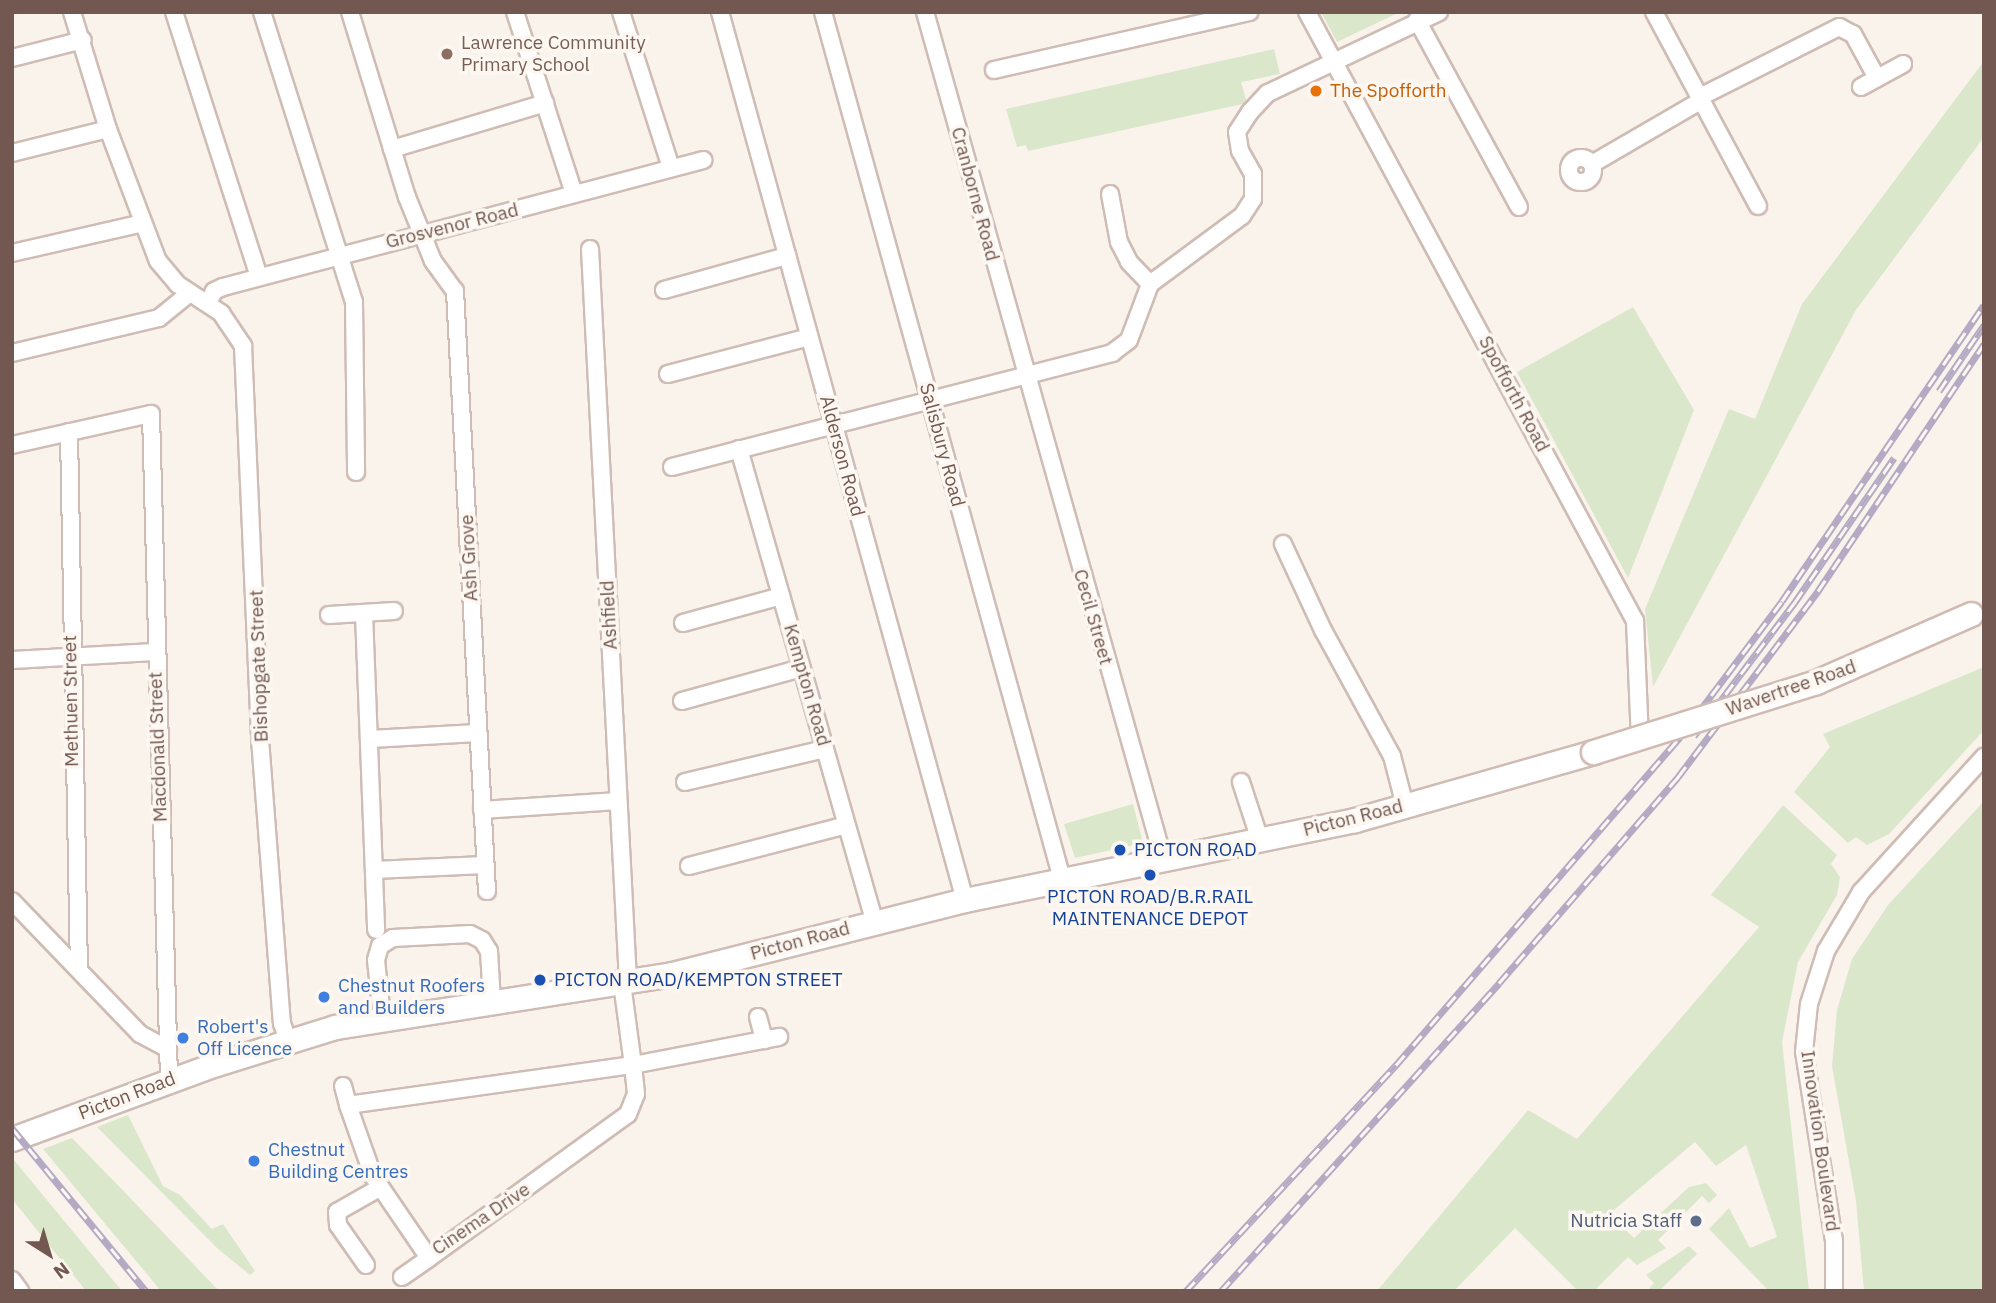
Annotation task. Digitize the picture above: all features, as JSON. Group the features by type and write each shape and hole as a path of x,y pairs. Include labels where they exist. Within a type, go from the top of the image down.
{"main road":[{"name":"Wavertree Road","path":"1593,752 1816,682 1978,610"},
{"name":"Picton Road","path":"12,1139 169,1080 288,1042 382,1017 625,982 1062,878 1260,840 1405,806 1593,752"}],"street":[{"name":"Bishopgate Street","path":"72,12 83,40 108,129 158,261 190,293 208,303 230,323 243,346 260,739 282,1023 288,1042"},
{"path":"174,12 259,276"},
{"path":"262,12 354,302 356,472"},
{"name":"Ash Grove","path":"350,12 421,234 454,291 486,891"},
{"path":"515,12 574,194"},
{"path":"621,12 671,168"},
{"name":"Alderson Road","path":"720,12 965,900"},
{"name":"Salisbury Road","path":"823,12 1062,878"},
{"name":"Cranborne Road","path":"925,12 1024,375"},
{"path":"993,70 1249,12"},
{"name":"Spofforth Road","path":"1307,12 1635,621 1640,738"},
{"path":"672,467 1111,353 1129,340 1150,284 1242,216 1253,199 1253,174 1240,151 1237,132 1250,112 1268,93 1336,65 1417,20 1439,12"},
{"path":"1654,12 1758,206"},
{"path":"1417,20 1519,207"},
{"path":"1592,164 1837,20 1853,34 1877,78"},
{"path":"12,58 83,40"},
{"path":"1861,87 1903,64"},
{"path":"392,149 545,103"},
{"path":"12,153 108,129"},
{"name":"Grosvenor Road","path":"208,303 214,291 259,276 704,160"},
{"path":"1110,194 1119,242 1129,262 1150,284"},
{"path":"12,253 144,223"},
{"name":"Ashfield","path":"590,249 625,982"},
{"path":"664,290 787,256"},
{"path":"12,353 159,318 190,293"},
{"path":"668,374 809,337"},
{"name":"Cecil Street","path":"1024,375 1163,858"},
{"name":"Macdonald Street","path":"69,432 151,414 155,652 169,1080"},
{"path":"12,445 69,432"},
{"name":"Methuen Street","path":"69,432 69,656 79,970"},
{"name":"Kempton Road","path":"740,449 874,921"},
{"path":"1283,544 1392,756 1405,806"},
{"path":"683,623 781,596"},
{"path":"329,615 394,611"},
{"path":"364,614 376,930"},
{"path":"12,660 155,652"},
{"path":"682,701 802,668"},
{"path":"370,739 478,733"},
{"path":"685,782 825,749"},
{"name":"Innovation Boulevard","path":"1834,1291 1834,1241 1804,1052 1809,1004 1826,951 1861,892 1984,758"},
{"path":"1241,782 1260,840"},
{"path":"482,810 618,801"},
{"path":"689,866 846,825"},
{"path":"374,870 485,865"},
{"path":"12,901 140,1034 168,1049"},
{"path":"382,1017 376,960 380,946 393,938 470,934 482,940 489,951 492,1002"},
{"name":"Cinema Drive","path":"343,1086 379,1188 429,1258 619,1123 636,1094 625,982"},
{"path":"348,1105 634,1065 771,1038 758,1017"},
{"path":"366,1265 336,1218 342,1207 379,1188"},
{"path":"402,1277 429,1258"},
{"path":"12,1280 20,1291"}],"green space":[{"path":"1321,12 1400,12 1337,42"},
{"path":"1274,49 1280,74 1241,82 1247,103 1028,151 1026,145 1017,147 1006,109"},
{"path":"1984,61 1984,137 1856,310 1653,687 1645,609 1729,409 1755,419 1802,304"},
{"path":"1633,307 1694,410 1628,578 1517,372"},
{"path":"1984,667 1984,730 1889,834 1867,845 1856,837 1848,843 1794,792 1830,747 1823,734"},
{"path":"1984,801 1984,1291 1864,1291 1856,1201 1832,1066 1837,1010 1852,959 1888,905"},
{"path":"1133,804 1143,843 1075,858 1064,824"},
{"path":"1783,805 1837,855 1831,864 1840,877 1837,895 1798,962 1782,1042 1809,1291 1769,1291 1709,1229 1729,1208 1750,1248 1777,1237 1746,1145 1716,1166 1695,1142 1609,1214 1634,1238 1689,1187 1706,1183 1717,1195 1709,1203 1702,1196 1658,1240 1666,1248 1637,1265 1628,1257 1594,1291 1578,1291 1515,1228 1454,1291 1377,1291 1528,1110 1577,1139 1759,927 1711,895"},
{"path":"128,1115 163,1186 180,1195 212,1229 223,1224 255,1271 250,1275 217,1248 97,1127"},
{"path":"72,1138 219,1291 161,1291 43,1149"},
{"path":"14,1160 122,1291 86,1291 12,1199"},
{"path":"1689,1246 1697,1254 1659,1291 1647,1291 1654,1283 1646,1275"}],"railway":[{"path":"1186,1291 1396,1065 1680,737 1782,601 1984,305"},
{"path":"1939,391 1984,325"},
{"path":"1221,1291 1499,983 1678,777 1818,591 1984,344"},
{"path":"1694,736 1795,602 1894,458"},
{"path":"12,1128 146,1291"}],"place":[{"name":"Lawrence Community Primary School","path":"447,54"},
{"name":"The Spofforth","path":"1316,91"},
{"name":"PICTON ROAD","path":"1120,850"},
{"name":"PICTON ROAD/B.R.RAIL MAINTENANCE DEPOT","path":"1150,875"},
{"name":"PICTON ROAD/KEMPTON STREET","path":"540,980"},
{"name":"Chestnut Roofers and Builders","path":"324,997"},
{"name":"Robert's Off Licence","path":"183,1038"},
{"name":"Chestnut Building Centres","path":"254,1161"},
{"name":"Nutricia Staff","path":"1696,1221"}]}
